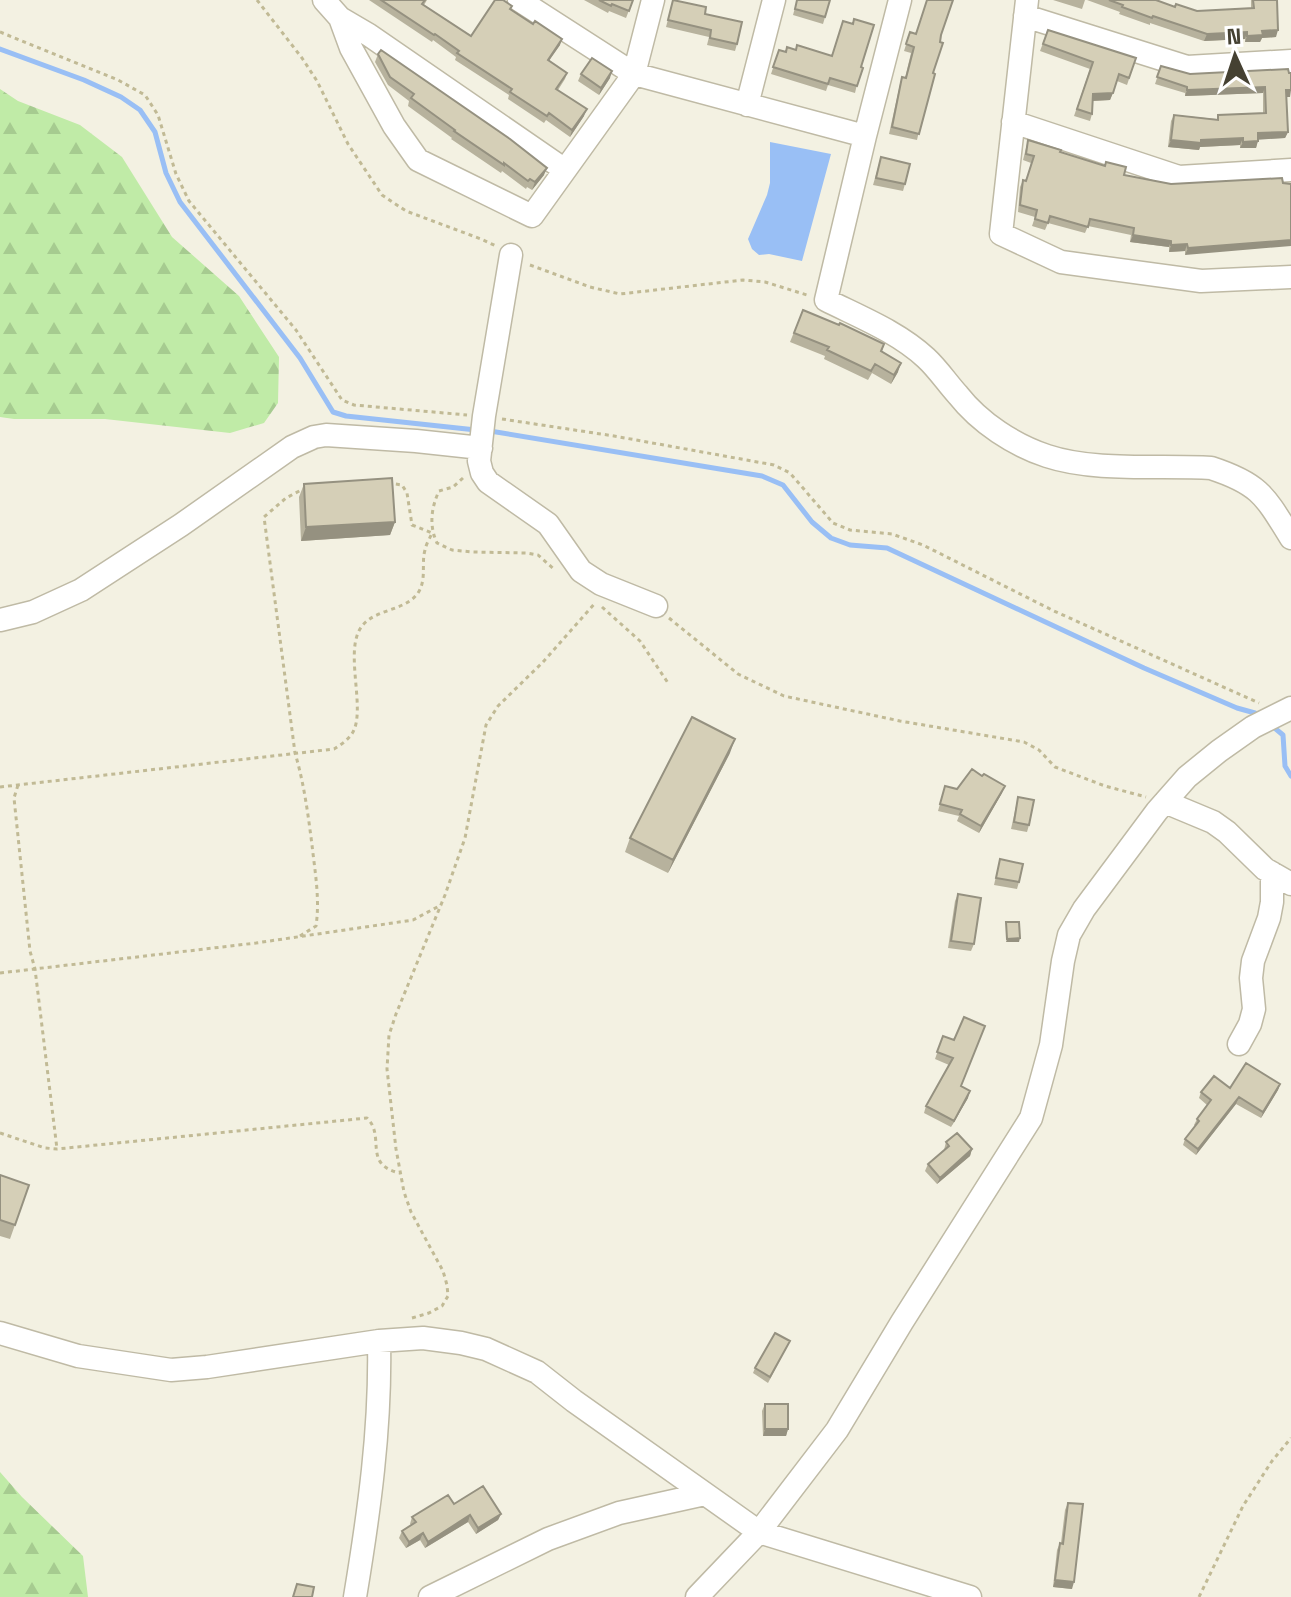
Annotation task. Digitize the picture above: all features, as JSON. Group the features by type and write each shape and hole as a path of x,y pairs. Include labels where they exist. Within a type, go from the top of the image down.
{"street":[{"path":"324,0 340,18 565,170"},
{"path":"519,0 634,74 865,136"},
{"path":"340,18 358,61 394,126 418,160 532,216 634,74 653,0"},
{"path":"747,105 774,0"},
{"path":"900,0 826,300 912,347 927,359 976,415 1027,448 1069,463 1211,468 1233,475 1250,484 1267,499 1291,538"},
{"path":"1291,61 1187,67 1026,8 1001,234 1061,262 1201,281 1291,277"},
{"path":"1013,122 1179,177 1291,170"},
{"path":"511,255 484,416 479,461 482,473 488,482 548,524 581,571 601,584 656,606"},
{"path":"0,620 33,612 81,590 292,447 314,437 326,435 481,448"},
{"path":"697,1597 759,1532 837,1430 1031,1118 1051,1045 1069,935 1084,909 1187,777 1253,727 1287,710"},
{"path":"1165,802 1220,827 1256,861 1281,879 1253,961 1254,1009 1239,1044"},
{"path":"0,1333 78,1356 171,1370 379,1341 423,1338 486,1349 537,1372 759,1532 970,1597"},
{"path":"355,1597 373,1465 380,1374 379,1341"},
{"path":"430,1597 548,1539 619,1513 705,1494"}],"path":[{"path":"0,32 118,80 145,95 158,115 176,174 189,201 296,330 342,400 354,405 484,416 774,465 790,473 833,523 850,530 892,534 923,545 1054,611 1243,698 1287,710"},
{"path":"0,787 334,749 342,744 353,732 356,717 354,646 358,633 363,624 380,613 408,603 418,594 423,582 425,550 432,533 434,502 439,491 453,487 463,478"},
{"path":"380,483 402,485 407,493 412,525 432,533 437,543 452,550 538,555 563,576"},
{"path":"300,936 316,926 318,911 307,809 295,753 264,517 286,498 312,484"},
{"path":"587,596 640,641 668,683"},
{"path":"408,1319 442,1306 448,1296 443,1271 411,1212 404,1192 387,1069 389,1035 465,838 486,725 498,706 543,662 596,602"},
{"path":"656,606 738,674 784,696 900,721 1024,742 1039,750 1055,767 1105,786 1165,802"},
{"path":"18,785 14,798 15,814 57,1149"},
{"path":"0,973 413,920 441,905"},
{"path":"0,1133 57,1149 367,1118 373,1126 381,1164 400,1173"},
{"path":"1199,1597 1243,1506 1291,1438"}],"green space":[{"path":"0,89 18,101 80,125 122,157 172,237 239,296 279,357 278,403 264,423 230,433 105,419 0,417"},
{"path":"0,1472 83,1556 88,1597 0,1597"}],"water":[{"path":"770,142 831,154 802,261 759,255 748,239 770,183"}],"building":[{"path":"381,0 425,0 422,4 471,36 495,0 503,0 512,6 510,9 562,39 548,60 567,73 556,89 587,109 572,130 549,113 547,116 510,92 512,89 457,53 459,51"},
{"path":"599,0 633,0 629,11"},
{"path":"673,0 706,7 705,14 742,22 737,44 710,38 711,30 668,20"},
{"path":"797,0 830,0 825,17 795,9"},
{"path":"927,0 953,0 941,35 940,42 943,43 919,134 892,127 902,77 906,78 914,47 906,44 910,32 916,34"},
{"path":"1109,0 1156,0 1197,11 1254,8 1253,0 1277,0 1278,30 1247,36 1247,32 1207,34 1152,18"},
{"path":"854,19 874,25 857,86 830,78 828,84 773,67 779,50 786,52 787,47 796,50 797,45 832,56 843,21 853,24"},
{"path":"1048,30 1136,58 1129,78 1119,74 1113,93 1093,94 1092,114 1077,109 1093,62 1043,44"},
{"path":"381,50 547,168 535,182 528,181 454,131 411,98 414,94 390,77 378,54"},
{"path":"592,58 612,71 601,88 581,74"},
{"path":"1161,66 1190,74 1288,69 1291,73 1291,90 1286,90 1288,132 1258,133 1258,141 1243,142 1243,138 1201,140 1201,143 1171,140 1174,115 1218,120 1218,115 1266,113 1265,87 1187,90 1187,87 1157,77"},
{"path":"1028,140 1105,166 1106,162 1126,167 1124,175 1171,184 1282,178 1283,183 1291,184 1291,240 1188,248 1187,244 1171,245 1171,241 1133,235 1134,228 1090,219 1088,227 1050,216 1048,223 1035,219 1037,210 1020,205 1023,180 1026,181 1034,156 1026,154"},
{"path":"881,157 910,164 905,184 876,178"},
{"path":"803,310 884,344 881,351 901,363 894,375 875,364 871,371 827,350 829,347 794,333"},
{"path":"392,478 395,522 306,527 304,484"},
{"path":"692,717 735,739 673,860 630,838"},
{"path":"972,769 1005,786 981,826 960,814 962,810 940,804 945,786 957,789"},
{"path":"1018,797 1034,800 1029,825 1014,822"},
{"path":"1000,859 1023,864 1019,882 996,878"},
{"path":"958,894 981,898 974,944 951,941"},
{"path":"1006,922 1019,922 1020,938 1007,939"},
{"path":"964,1017 985,1026 961,1086 970,1091 954,1121 926,1106 953,1058 937,1052 943,1036 954,1040"},
{"path":"1246,1063 1280,1084 1263,1112 1239,1097 1198,1149 1185,1139 1211,1100 1201,1092 1214,1076 1230,1088"},
{"path":"957,1133 972,1149 940,1178 928,1164 949,1146 946,1142"},
{"path":"0,1175 29,1185 15,1225 0,1220"},
{"path":"775,1333 790,1341 770,1377 755,1368"},
{"path":"765,1404 788,1404 788,1429 765,1429"},
{"path":"483,1486 501,1514 478,1528 470,1515 428,1542 423,1533 409,1542 402,1531 416,1522 412,1517 448,1495 454,1504"},
{"path":"1068,1503 1083,1504 1074,1582 1055,1580"},
{"path":"297,1584 314,1587 312,1597 293,1597"}],"waterway":[{"path":"0,49 84,80 121,97 140,110 155,132 166,173 180,202 300,358 333,412 476,430"},
{"path":"490,431 762,476 783,485 812,522 831,538 850,545 887,548 1144,668 1260,717"},
{"path":"1271,725 1283,735 1285,766 1291,776"}]}
